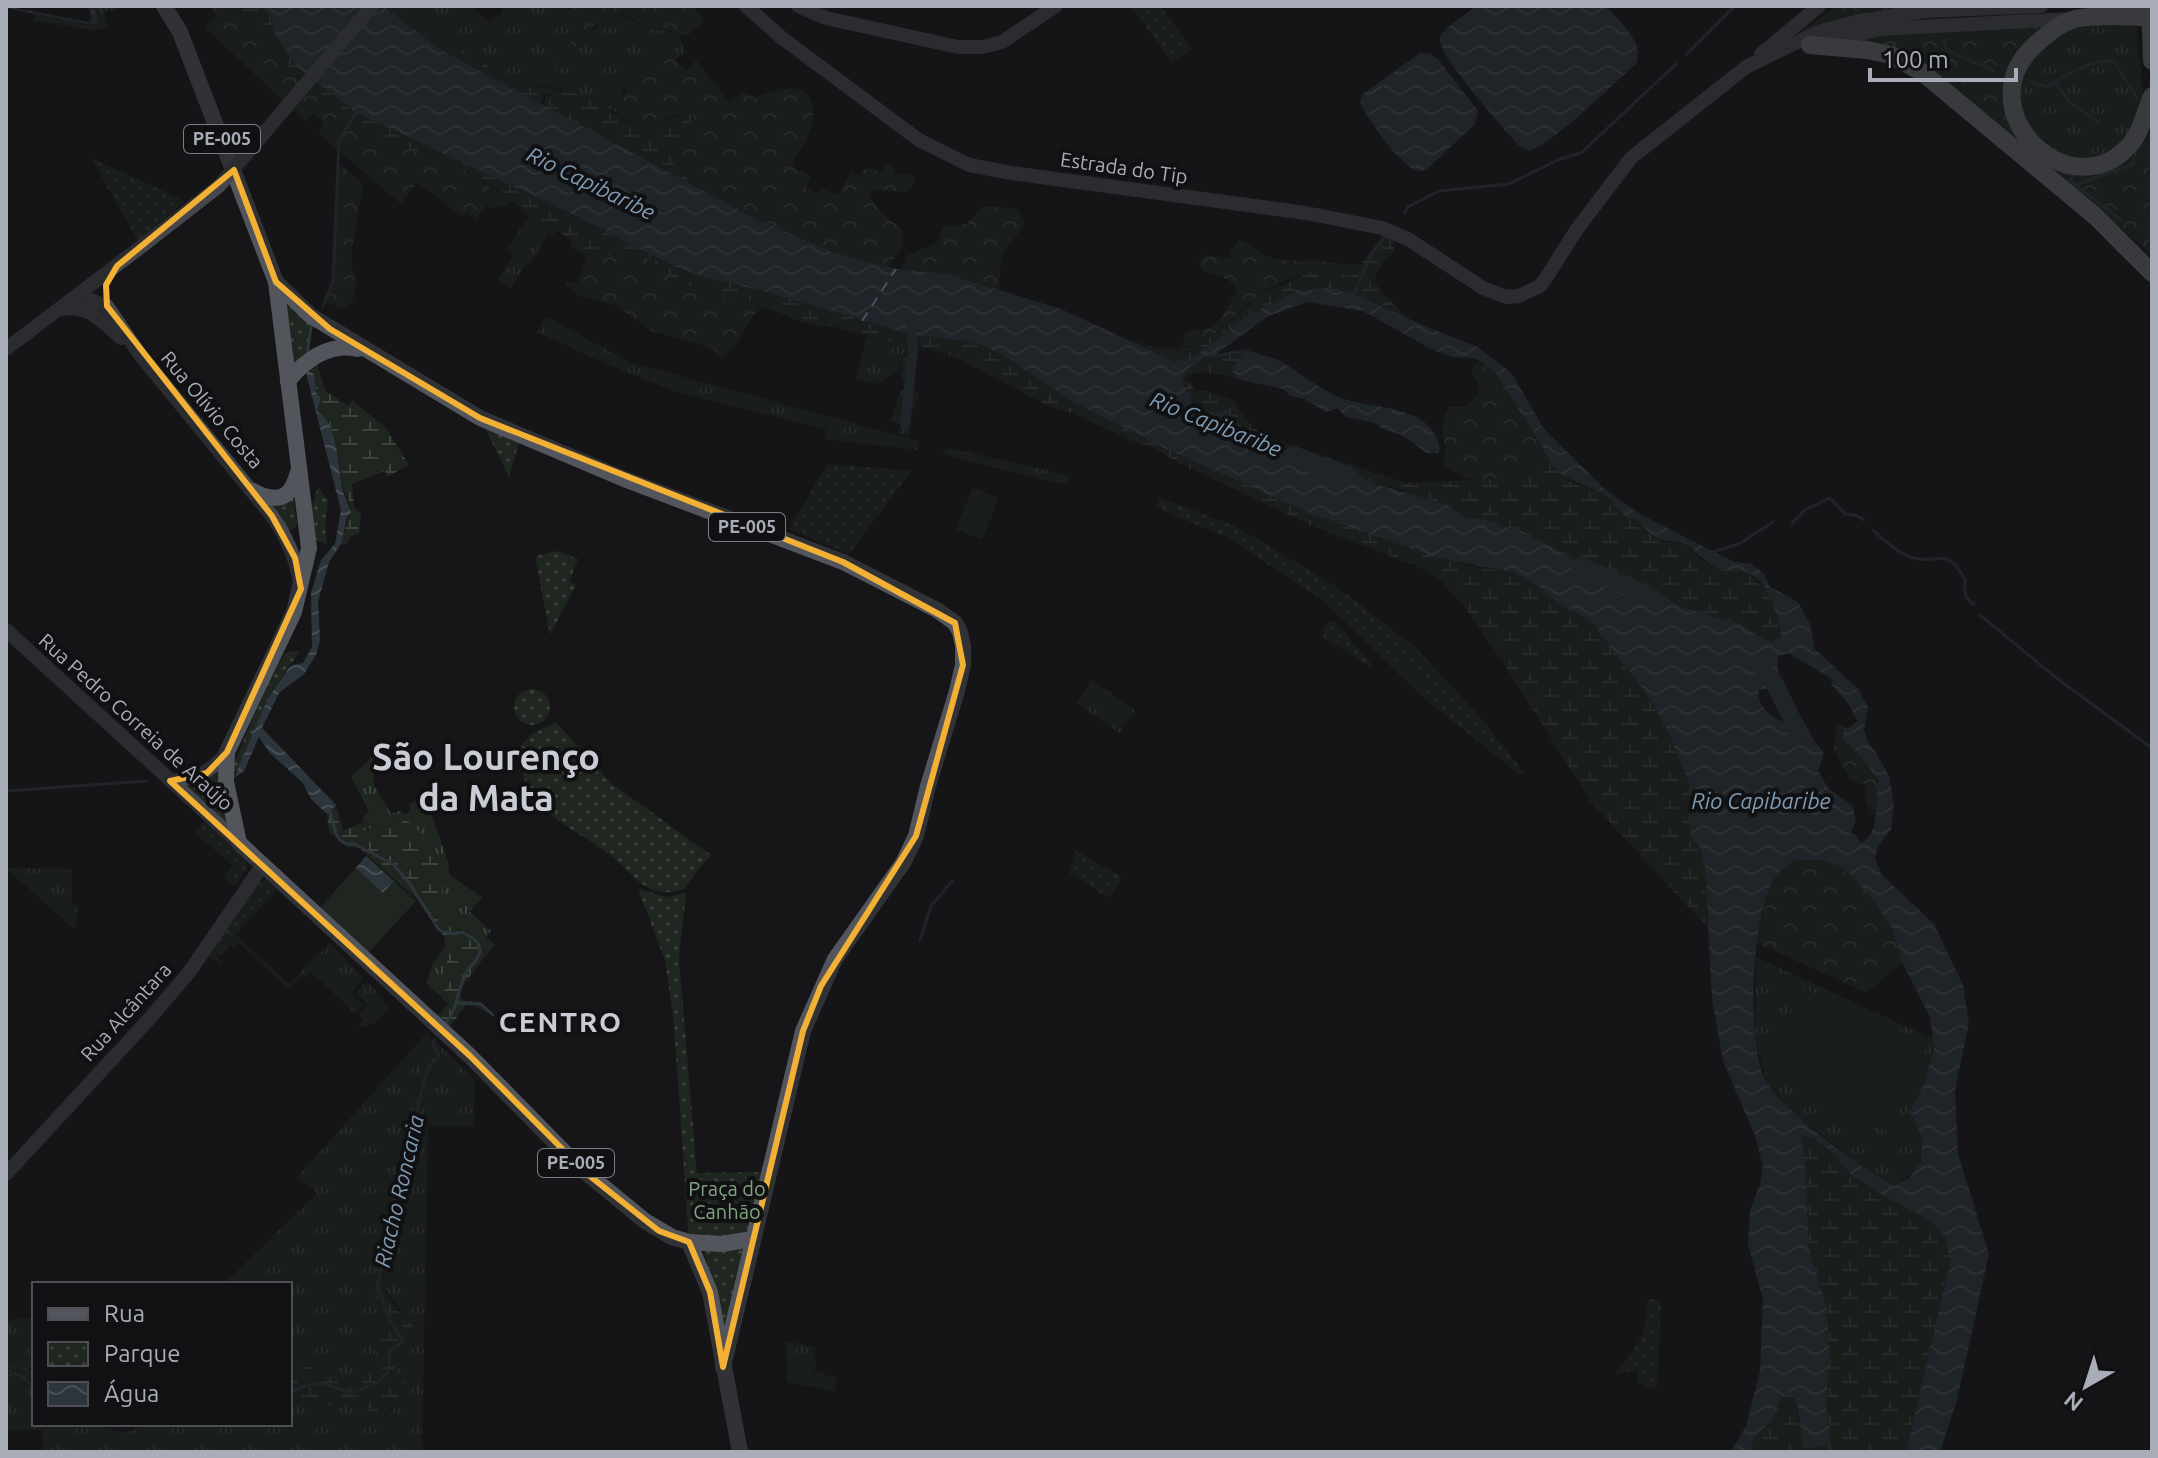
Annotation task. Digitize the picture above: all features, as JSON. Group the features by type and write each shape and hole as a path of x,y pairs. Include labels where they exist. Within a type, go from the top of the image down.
{"highway":[{"path":"2150,6 2152,61"},
{"path":"2151,23 2074,19 2047,34 2029,50 2018,67 2011,91 2012,106 2027,141 2043,155 2081,167 2105,163 2134,140 2152,96"},
{"path":"1810,45 1891,55 1922,72 2095,216 2152,273"}],"main road":[{"name":"PE-005","path":"164,6 180,32 274,279 293,375 298,470 309,548 301,589 288,626 227,752 226,778 239,843 470,1056 586,1173 652,1226 689,1242 722,1244 752,1239"},
{"name":"PE-005","path":"274,279 311,316 480,418 624,479 843,562 937,610 955,623 960,632 963,665 916,836 903,863 858,925 821,986 803,1031 723,1367"},
{"path":"293,375 318,355 335,348 368,351"},
{"path":"253,491 272,499 288,494 295,484 298,470"},
{"name":"PE-005","path":"689,1242 710,1292 740,1452"}],"street":[{"path":"6,349 89,293 117,266 219,186 372,6"},
{"name":"Estrada do Tip","path":"746,6 782,38 919,140 969,165 1306,213 1382,228 1408,239 1494,294 1506,297 1528,293 1540,286 1577,229 1631,158 1730,78"},
{"path":"798,6 826,18 958,47 982,47 1002,42 1056,6"},
{"path":"1730,78 1819,6"},
{"path":"1746,67 1818,32 1859,21 1926,11 2041,6"},
{"path":"1730,78 1810,45 1881,29 2074,19"},
{"path":"107,306 106,285 117,266"},
{"path":"89,293 107,306"},
{"path":"89,293 94,316"},
{"name":"Rua Olívio Costa","path":"107,306 141,356 253,491 285,535 295,558 301,589"},
{"path":"61,309 80,307 94,316"},
{"name":"Rua Olívio Costa","path":"94,316 141,356"},
{"name":"Rua Pedro Correia de Araújo","path":"6,630 239,843"},
{"path":"170,781 207,773 227,752"},
{"name":"Rua Alcântara","path":"6,1174 190,971 262,866"}],"highlighted area":[{"path":"234,170 276,282 330,329 480,418 843,562 955,623 963,665 916,836 821,986 803,1031 723,1367 710,1292 689,1242 659,1231 586,1173 470,1056 170,781 207,773 227,752 301,589 295,558 272,516 107,306 106,285 117,266"}],"green space":[{"path":"93,6 131,6 103,12 108,28 95,30 34,21 35,14 93,26 99,21"},
{"path":"210,6 242,6 254,26 273,35 291,72 331,102 409,149 457,166 511,200 503,207 493,209 487,205 476,219 468,214 461,216 417,182 401,204 318,133 324,123 312,113 305,122 205,27 216,15"},
{"path":"242,6 262,7 273,20 275,34 297,67 355,112 580,218 670,265 911,335 973,342 999,353 1075,403 1166,449 1304,511 1470,566 1514,573 1537,585 1552,599 1591,621 1650,699 1669,734 1695,805 1689,825 1691,836 1701,849 1705,866 1707,927 1591,802 1504,664 1461,602 1439,579 1416,566 1315,527 1179,463 1153,447 1132,441 1072,413 1052,408 957,358 919,346 910,387 901,381 901,366 908,346 832,326 804,323 746,299 718,297 703,284 671,283 667,268 634,252 610,256 586,255 570,247 572,241 557,230 553,235 544,233 527,220 530,216 498,190 457,166 409,149 352,117 291,72 273,35 254,26"},
{"path":"384,6 402,6 417,24 478,59 502,80 576,94 642,129 693,112 670,157 692,185 543,106 546,97 552,93 543,95 539,106 467,75 392,17"},
{"path":"402,6 471,6 490,23 505,6 560,6 576,10 584,27 572,38 547,83 548,87 523,86 502,79 485,64 427,32"},
{"path":"560,6 691,6 703,16 704,22 688,35 679,35 664,28 645,28 627,15 616,14 611,29 595,25 576,46 561,70 555,88 548,87 550,75 567,46 584,27 576,10"},
{"path":"1160,6 1192,48 1172,63 1132,7"},
{"path":"1837,6 1946,6 1871,11 1799,33"},
{"path":"615,14 646,28 679,35 686,52 675,60 663,50 623,92 620,114 555,88 569,54 595,27"},
{"path":"2045,26 2020,50 2010,70 2012,127 2095,173 2128,158 2152,130 2152,255 1937,72 1894,50 1848,40 1918,32"},
{"path":"2089,26 2136,26 2144,104 2138,124 2116,152 2086,160 2048,151 2019,112 2020,78 2030,58 2063,31"},
{"path":"664,50 688,71 696,60 730,103 744,92 755,98 785,88 803,91 813,106 813,120 791,166 811,176 806,187 817,194 821,188 838,196 851,172 861,175 865,169 882,171 886,165 894,169 892,174 913,175 916,178 907,192 874,190 868,196 886,217 902,229 902,246 894,259 886,267 840,257 723,208 674,168 670,157 675,142 692,117 677,115 642,129 620,114 630,84"},
{"path":"91,158 185,201 138,241"},
{"path":"343,166 361,182 363,188 351,259 355,291 349,307 342,309 325,301 333,281 337,167"},
{"path":"982,207 1017,209 1025,222 1004,255 999,290 947,274 902,270 906,256 937,243 944,226 967,224"},
{"path":"527,220 548,234 511,289 497,281 513,256 506,249"},
{"path":"1383,235 1394,239 1394,246 1376,274 1375,282 1408,319 1354,294 1296,291 1249,315 1198,354 1175,362 1122,337 1171,349 1190,347 1223,328 1257,297 1309,272 1326,269 1347,277 1354,274"},
{"path":"1239,240 1278,259 1362,264 1347,277 1337,273 1314,273 1278,284 1259,295 1205,340 1182,347 1185,334 1210,327 1219,320 1237,290 1229,280 1204,272 1198,263 1204,255 1230,258"},
{"path":"634,252 667,268 669,279 676,284 703,284 719,297 746,299 764,307 751,319 734,347 720,357 712,348 652,331 614,305 579,296 565,284 565,281 577,284 588,255 610,256"},
{"path":"277,290 314,327 308,330 310,354 287,372"},
{"path":"546,316 629,362 919,441 917,450 824,439 826,429 676,392 537,332"},
{"path":"867,336 909,346 899,369 877,384 856,379"},
{"path":"1247,348 1251,351 1239,359 1233,373 1241,380 1203,372 1184,380 1195,391 1209,391 1232,400 1253,428 1276,440 1406,483 1520,478 1535,463 1543,448 1548,461 1569,481 1599,491 1624,515 1639,521 1663,542 1686,545 1703,561 1720,570 1742,570 1751,574 1769,594 1777,611 1781,637 1772,642 1762,640 1733,620 1716,620 1676,605 1646,585 1635,584 1628,590 1610,584 1600,572 1518,529 1501,527 1473,516 1462,516 1446,504 1375,484 1356,474 1352,476 1327,466 1316,468 1305,455 1255,437 1228,410 1215,414 1193,406 1182,378 1188,369 1211,355 1224,356"},
{"path":"317,362 325,390 348,406 352,400 387,429 409,465 387,477 385,471 352,484 354,507 361,513 359,534 351,536 347,544 341,544 350,505 342,485 333,434 329,424 317,411 320,395 316,393 315,377 310,370"},
{"path":"1475,364 1484,365 1495,372 1543,448 1531,469 1519,478 1500,482 1479,480 1459,474 1444,464 1443,421 1450,407 1465,407 1478,395 1480,388 1471,371"},
{"path":"909,389 919,394 911,416 910,436 898,433 901,424 891,421 900,391"},
{"path":"480,418 521,436 509,477"},
{"path":"948,448 1068,475 1069,481 1066,484 1053,482 941,454"},
{"path":"827,464 911,471 849,554 789,529"},
{"path":"318,487 328,500 325,524 327,545 316,540 310,513"},
{"path":"973,487 999,498 982,540 956,529"},
{"path":"293,496 297,524 294,529 288,530 270,503"},
{"path":"1159,497 1237,527 1334,585 1415,647 1484,721 1525,774 1519,774 1419,694 1324,601 1227,537 1156,508"},
{"path":"558,551 578,559 569,582 576,585 550,635 535,556"},
{"path":"1329,620 1337,623 1372,668 1323,637"},
{"path":"299,652 268,698 240,770 230,773 284,654"},
{"path":"1402,654 1427,679 1417,690 1391,665"},
{"path":"1092,680 1135,710 1119,733 1076,703"},
{"path":"532,689 544,695 550,707 544,719 532,725 520,719 514,707 520,695"},
{"path":"556,722 611,783 711,855 685,889 659,892 649,888 606,852 547,812 536,800 527,786 519,747 532,734"},
{"path":"1843,725 1847,729 1844,731 1845,742 1867,763 1879,781 1874,815 1865,802 1865,785 1850,780 1834,749 1837,726"},
{"path":"373,756 374,785 391,814 410,812 409,804 426,798 450,875 483,898 469,911 491,931 486,937 495,945 485,956 484,949 460,929 450,929 439,920 442,886 439,864 428,845 405,820 377,829 374,826 366,831 354,826 364,822 363,817 369,811 351,777"},
{"path":"219,767 226,824 182,782"},
{"path":"336,804 343,831 354,826 366,831 374,826 377,829 405,820 422,835 434,852 441,871 440,920 478,939 485,956 462,987 460,998 481,1002 494,1016 466,1005 449,1028 437,1017 449,1003 442,984 447,962 444,937 416,898 359,848 347,847 329,832 327,814"},
{"path":"205,821 245,857 247,867 235,886 224,877 232,865 195,833"},
{"path":"1076,851 1122,877 1109,898 1069,873"},
{"path":"366,856 416,901 369,952 320,908"},
{"path":"1795,860 1823,860 1844,868 1874,901 1893,930 1902,962 1867,993 1757,943 1767,892 1776,874"},
{"path":"6,868 72,869 72,904 78,905 75,930"},
{"path":"266,880 278,889 216,955 223,962 220,965 208,955 254,884"},
{"name":"Praça do Canhão","path":"638,889 667,897 686,893 679,958 697,1173 763,1172 725,1336 702,1243 689,1242 674,1025 665,960"},
{"path":"235,934 289,984 330,943 363,978 351,993 363,1005 355,1013 311,972 288,990 240,943 234,949 230,945 216,956"},
{"path":"445,947 447,962 443,988 449,1004 426,983 432,965"},
{"path":"1756,957 1933,1039 1929,1071 1911,1109 1922,1151 1913,1172 1901,1182 1894,1186 1875,1177 1796,1114 1767,1084 1755,1039"},
{"path":"364,983 385,1000 383,1003 389,1008 374,1023 361,1028 358,1026 363,1020 359,1016 368,1005 356,993"},
{"path":"1801,988 1928,1043 1889,1133 1765,1072"},
{"path":"427,1033 432,1038 430,1046 434,1054 423,1067 370,1292 387,1314 376,1339 373,1361 360,1376 349,1381 337,1380 309,1367 292,1367 292,1282 226,1282 317,1193 297,1177"},
{"path":"432,1038 440,1046 441,1061 431,1068 382,1283 392,1303 415,1332 412,1345 398,1353 392,1366 406,1384 407,1393 392,1411 378,1418 360,1405 330,1405 324,1400 292,1408 292,1367 309,1367 343,1382 360,1376 373,1361 376,1339 387,1314 370,1292 423,1067 434,1054 430,1043"},
{"path":"440,1046 474,1079 474,1127 428,1126 422,1452 43,1452 42,1429 6,1430 6,1375 26,1388 32,1404 32,1426 101,1426 125,1433 144,1426 292,1426 292,1407 329,1401 386,1416 399,1402 406,1384 392,1366 394,1359 403,1348 412,1344 416,1334 382,1284 431,1068 436,1066 442,1055"},
{"path":"1799,1135 1814,1139 1830,1150 1850,1174 1929,1220 1945,1236 1950,1261 1906,1452 1747,1452 1758,1433 1771,1422 1782,1395 1791,1391 1797,1399 1798,1421 1830,1424 1826,1405 1826,1305 1809,1248 1805,1158"},
{"path":"1647,1299 1661,1300 1657,1388 1638,1383 1637,1371 1615,1373 1640,1339 1646,1322"},
{"path":"32,1317 32,1371 29,1368 11,1370 6,1365 6,1320"},
{"path":"786,1341 815,1347 814,1355 817,1357 814,1371 833,1377 837,1375 835,1391 787,1382"},
{"path":"6,1362 11,1370 26,1367 32,1372 32,1402 24,1384 6,1375"}],"water":[{"path":"6,6 89,22 92,18 88,6 93,6 99,20 97,24 90,25"},
{"path":"261,6 383,6 441,50 756,219 832,252 896,269 947,274 1061,309 1175,362 1198,354 1249,315 1296,291 1325,288 1354,294 1478,347 1512,374 1544,429 1607,491 1640,514 1712,551 1735,562 1752,564 1764,574 1770,587 1798,602 1811,626 1814,648 1859,690 1868,708 1864,729 1868,743 1889,776 1894,803 1891,830 1878,846 1875,859 1882,875 1934,924 1963,985 1969,1023 1955,1090 1958,1154 1989,1254 1957,1400 1940,1452 1906,1452 1950,1262 1945,1236 1929,1220 1850,1174 1830,1150 1814,1139 1800,1135 1805,1158 1809,1248 1826,1305 1830,1355 1826,1405 1830,1446 1804,1448 1798,1410 1791,1391 1782,1396 1771,1422 1758,1433 1747,1452 1731,1452 1746,1426 1760,1371 1763,1299 1748,1245 1750,1210 1763,1167 1755,1136 1723,1061 1712,999 1705,866 1701,849 1691,836 1689,825 1695,805 1689,783 1669,734 1650,699 1591,621 1514,573 1435,557 1304,511 1166,449 1075,403 999,353 973,342 911,335 671,265 580,218 355,112 297,67 275,34 273,20","holes":["1307,302 1363,311 1433,350 1452,357 1475,358 1495,372 1559,472 1602,494 1625,516 1637,520 1658,539 1684,544 1719,569 1740,570 1752,575 1771,598 1781,637 1772,642 1736,622 1682,607 1646,586 1628,583 1628,590 1610,584 1600,572 1518,529 1462,516 1446,504 1375,484 1335,465 1316,468 1312,457 1254,435 1228,410 1215,414 1193,406 1182,378 1188,369 1204,358 1215,355 1266,317","1789,653 1833,680 1831,686 1845,699 1858,721 1844,731 1842,739 1879,781 1872,832 1861,843 1855,834 1851,834 1856,820 1852,805 1828,788 1818,771 1824,753 1803,720 1790,706 1786,712 1789,720 1785,723 1780,721 1766,710 1760,700 1759,689 1773,688 1778,680 1778,656","1795,860 1823,860 1844,868 1874,901 1893,930 1902,962 1930,1017 1934,1049 1911,1115 1922,1139 1921,1160 1909,1178 1894,1186 1846,1155 1810,1126 1779,1098 1761,1069 1754,1014 1756,948 1767,893 1778,874"]},
{"path":"1478,6 1606,6 1634,40 1638,56 1636,64 1568,125 1529,151 1518,145 1486,108 1442,47 1440,38 1445,30"},
{"path":"1420,53 1438,59 1478,111 1475,124 1427,169 1418,171 1392,150 1360,101 1364,93"},
{"path":"1251,351 1280,361 1334,395 1396,410 1425,422 1435,433 1440,448 1438,453 1427,453 1400,434 1384,430 1375,423 1346,417 1337,408 1326,412 1304,399 1290,396 1283,389 1241,380 1233,372 1234,369 1241,356"},
{"path":"305,369 314,374 316,393 321,397 317,411 332,433 342,486 351,513 347,517 341,544 329,562 318,602 320,640 316,655 304,674 279,693 262,728 336,805 327,814 311,799 303,783 269,752 259,737 244,771 234,778 268,698 289,668 303,663 312,647 311,593 321,560 335,544 341,510"},
{"path":"366,856 394,881 383,893 356,868"}],"waterway":[{"path":"1686,55 1735,6"},
{"path":"1944,40 1946,50 1994,71"},
{"path":"2032,82 2046,87 2087,65 2114,61 2137,98"},
{"path":"1404,213 1408,207 1439,191 1509,184 1560,159 1581,153 1676,64"},
{"path":"2055,83 2070,102 2099,123"},
{"name":"Riacho Roncaria","path":"323,306 333,281 339,140 356,112"},
{"path":"2076,185 2133,164 2134,159"},
{"path":"2076,174 2069,180 2121,220"},
{"path":"1354,294 1372,253 1384,238"},
{"path":"905,425 913,350 911,324"},
{"name":"Riacho Roncaria","path":"307,356 311,326"},
{"path":"1210,355 1245,352"},
{"name":"Rio Capibaribe","path":"1293,455 1348,476"},
{"path":"1792,523 1806,509 1830,498 1845,514 1864,520"},
{"path":"1709,553 1739,544 1773,522"},
{"path":"1873,530 1910,557 1941,558 1951,562 1965,579 1966,596 1974,604"},
{"name":"Rio Capibaribe","path":"1580,566 1649,595"},
{"path":"1980,615 2059,680 2152,748"},
{"name":"Rio Capibaribe","path":"1760,666 1775,684 1799,734"},
{"path":"6,791 146,781"},
{"name":"Riacho Roncaria","path":"329,808 341,841 355,844 394,865 439,930 452,934 462,932 478,943 479,955 467,971 453,1012 445,1025"},
{"path":"920,940 931,906 952,881"},
{"path":"458,1003 481,1004 493,1015"},
{"name":"Riacho Roncaria","path":"292,1391 311,1384 325,1384 350,1393 373,1385 388,1373 390,1351 403,1341 390,1320 377,1286 424,1081 429,1066 439,1056 434,1040"},
{"name":"Riacho Roncaria","path":"6,1370 32,1385"}],"ferry route":[{"path":"862,321 896,269"}],"district":[{"name":"São Lourenço da Mata","path":"486,778"},
{"name":"CENTRO","path":"561,1022"}]}
